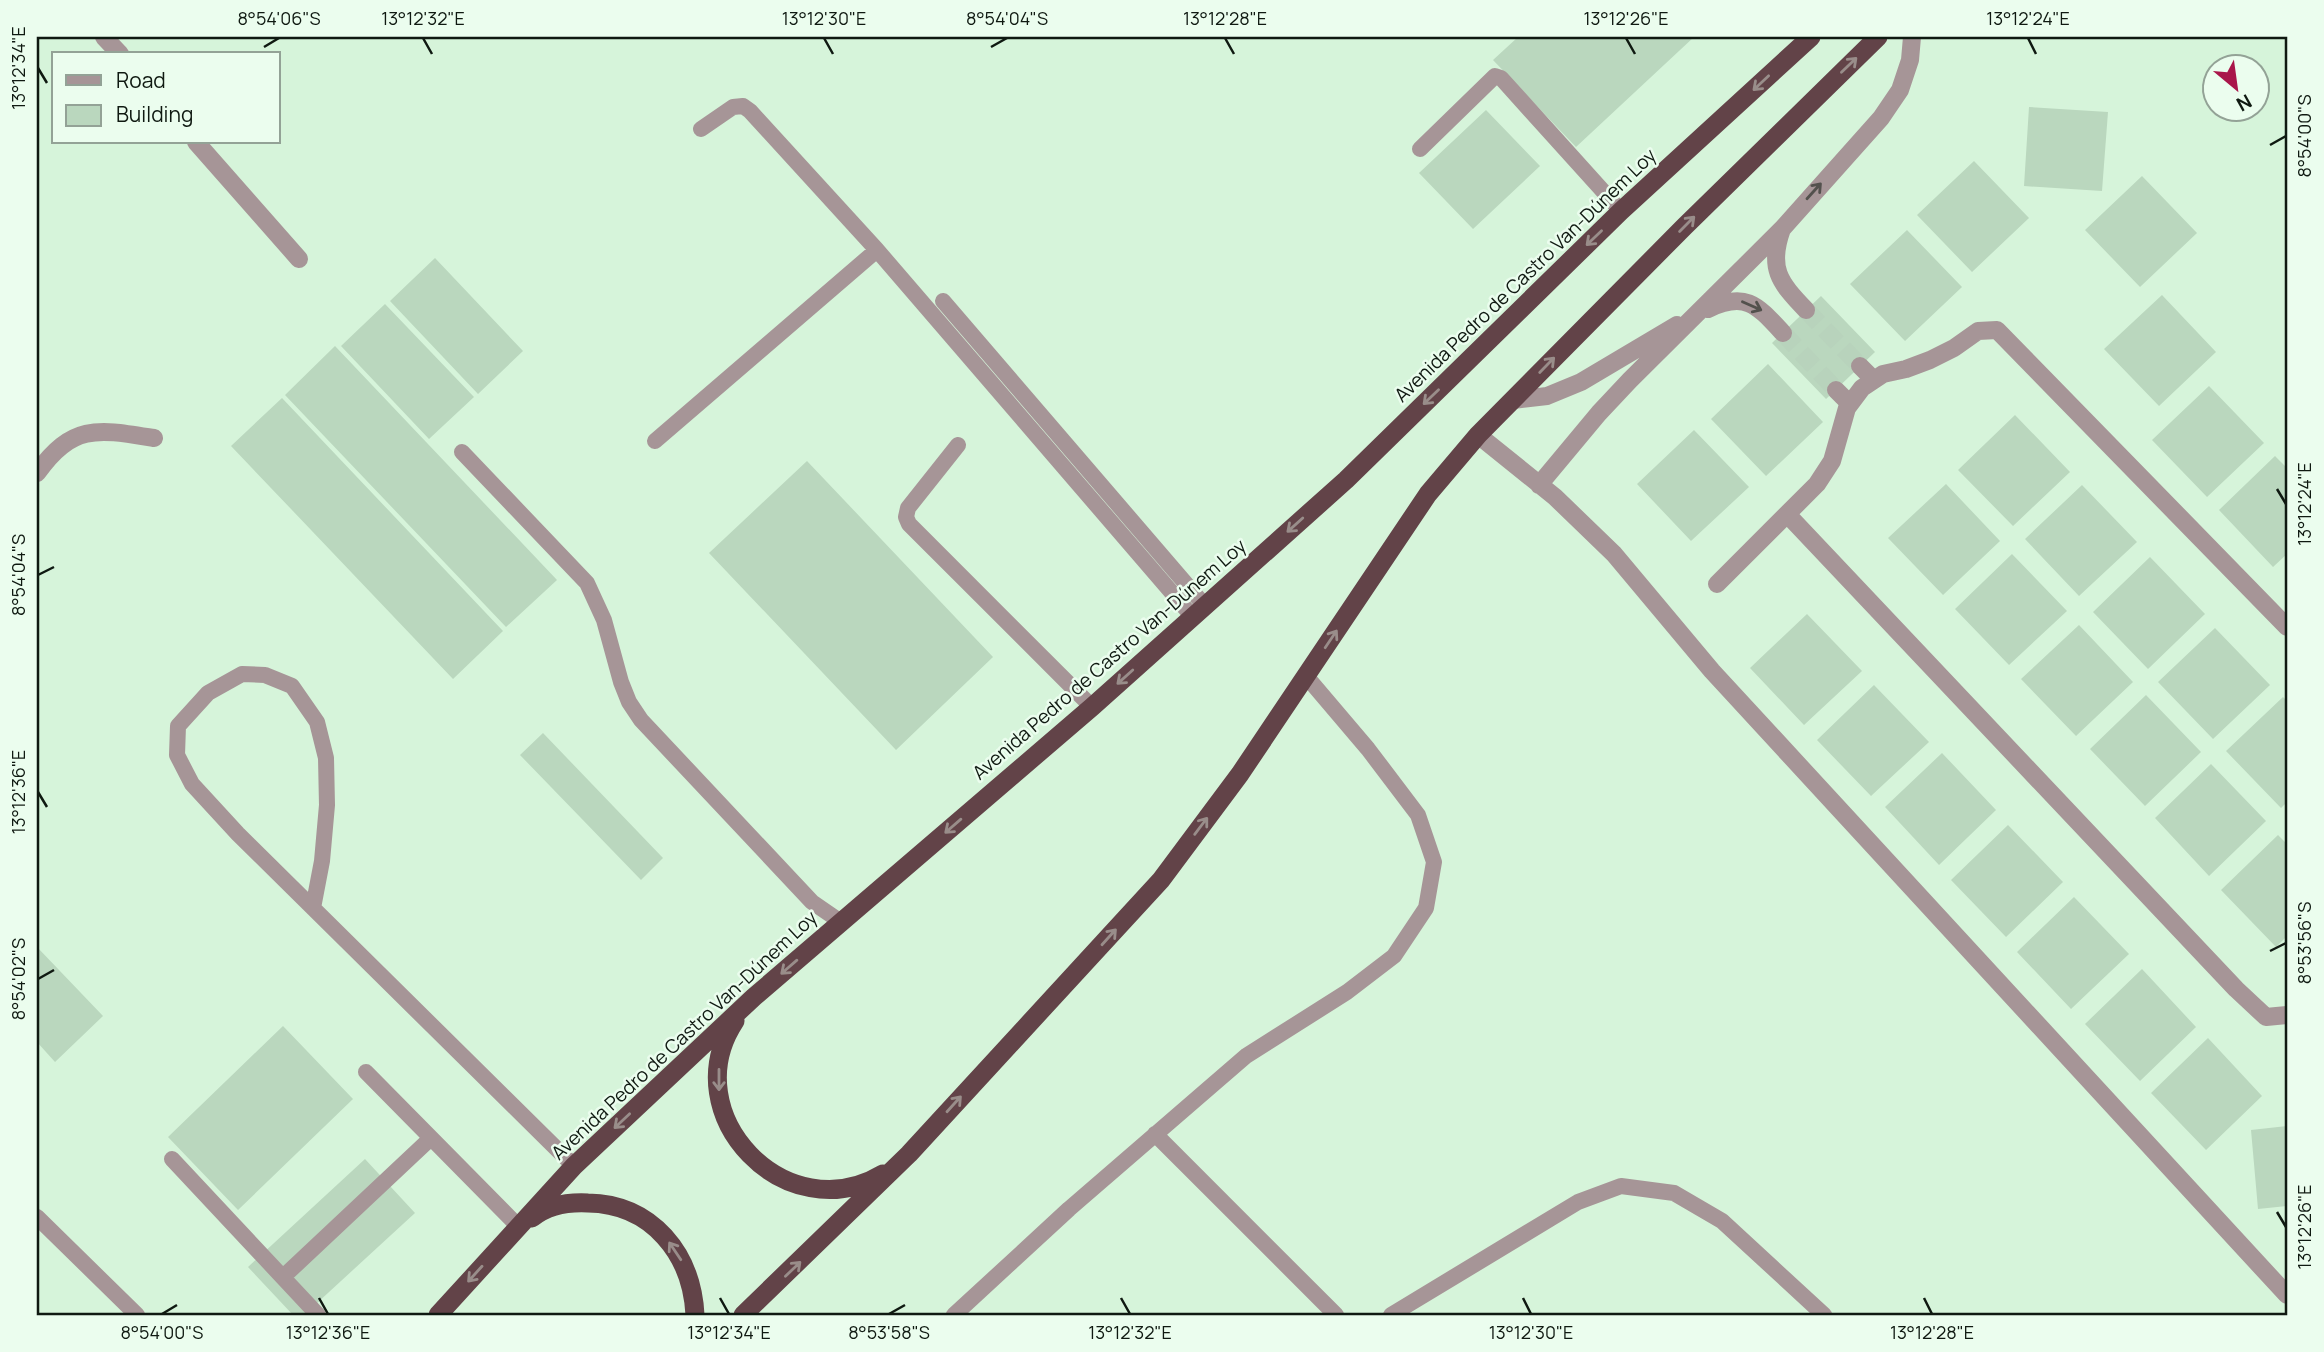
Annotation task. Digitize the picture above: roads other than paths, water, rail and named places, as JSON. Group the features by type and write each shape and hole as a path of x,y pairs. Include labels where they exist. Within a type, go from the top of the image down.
{"highway":[{"name":"Avenida Pedro de Castro Van-Dúnem Loy","path":"438,1315 574,1166 754,997 1093,707 1346,480 1621,211 1811,37"},
{"path":"743,1315 909,1154 1161,880 1240,774 1429,494 1478,435 1684,227 1878,37"},
{"path":"754,997 732,1026 720,1059 718,1076 723,1111 738,1143 750,1156 762,1168 794,1184 829,1189 855,1186 881,1176 909,1154"},
{"path":"515,1230 539,1212 557,1206 594,1203 630,1212 647,1222 674,1247 690,1281 695,1315"}],"street":[{"path":"104,37 118,52"},
{"path":"1539,485 1606,405 1782,229 1881,118 1900,90 1910,61 1912,37"},
{"path":"198,144 299,259"},
{"path":"1782,229 1775,250 1777,272 1789,292 1806,310"},
{"path":"1513,400 1547,396 1581,382 1694,315 1727,300 1753,305 1764,312 1783,333"},
{"path":"1717,584 1817,484 1832,461 1847,408 1862,388 1883,374 1930,360 1954,348 1978,331 1997,330 2284,617"},
{"path":"1860,366 1874,380"},
{"path":"1836,390 1850,404"},
{"path":"37,473 48,457 69,439 87,432 120,432 154,438"},
{"path":"1478,435 1574,514 1614,554 1712,671 2286,1291"},
{"path":"1787,514 2236,989 2266,1017 2287,1015"}],"lane":[{"path":"1420,149 1495,76 1501,78 1621,211"},
{"path":"701,129 733,107 743,106 877,250 1198,611"},
{"path":"655,441 877,250"},
{"path":"943,301 1198,611"},
{"path":"958,445 908,508 906,517 909,524 1093,707"},
{"path":"462,452 587,583 604,620 621,682 629,702 641,720 812,902 841,922"},
{"path":"313,908 322,861 327,805 326,758 317,722 292,686 265,676 242,674 208,693 178,726 177,755 192,784 238,834 574,1166"},
{"path":"954,1315 1069,1209 1246,1056 1348,992 1394,956 1426,908 1434,862 1418,815 1368,748 1306,676"},
{"path":"366,1072 515,1230"},
{"path":"1155,1134 1336,1315"},
{"path":"283,1277 431,1138"},
{"path":"172,1159 318,1315"},
{"path":"1391,1315 1578,1202 1621,1186 1674,1193 1722,1221 1824,1315"},
{"path":"37,1217 136,1315"}],"tunnel":[{"path":"1806,310 1860,366"},
{"path":"1783,333 1836,390"}]}
